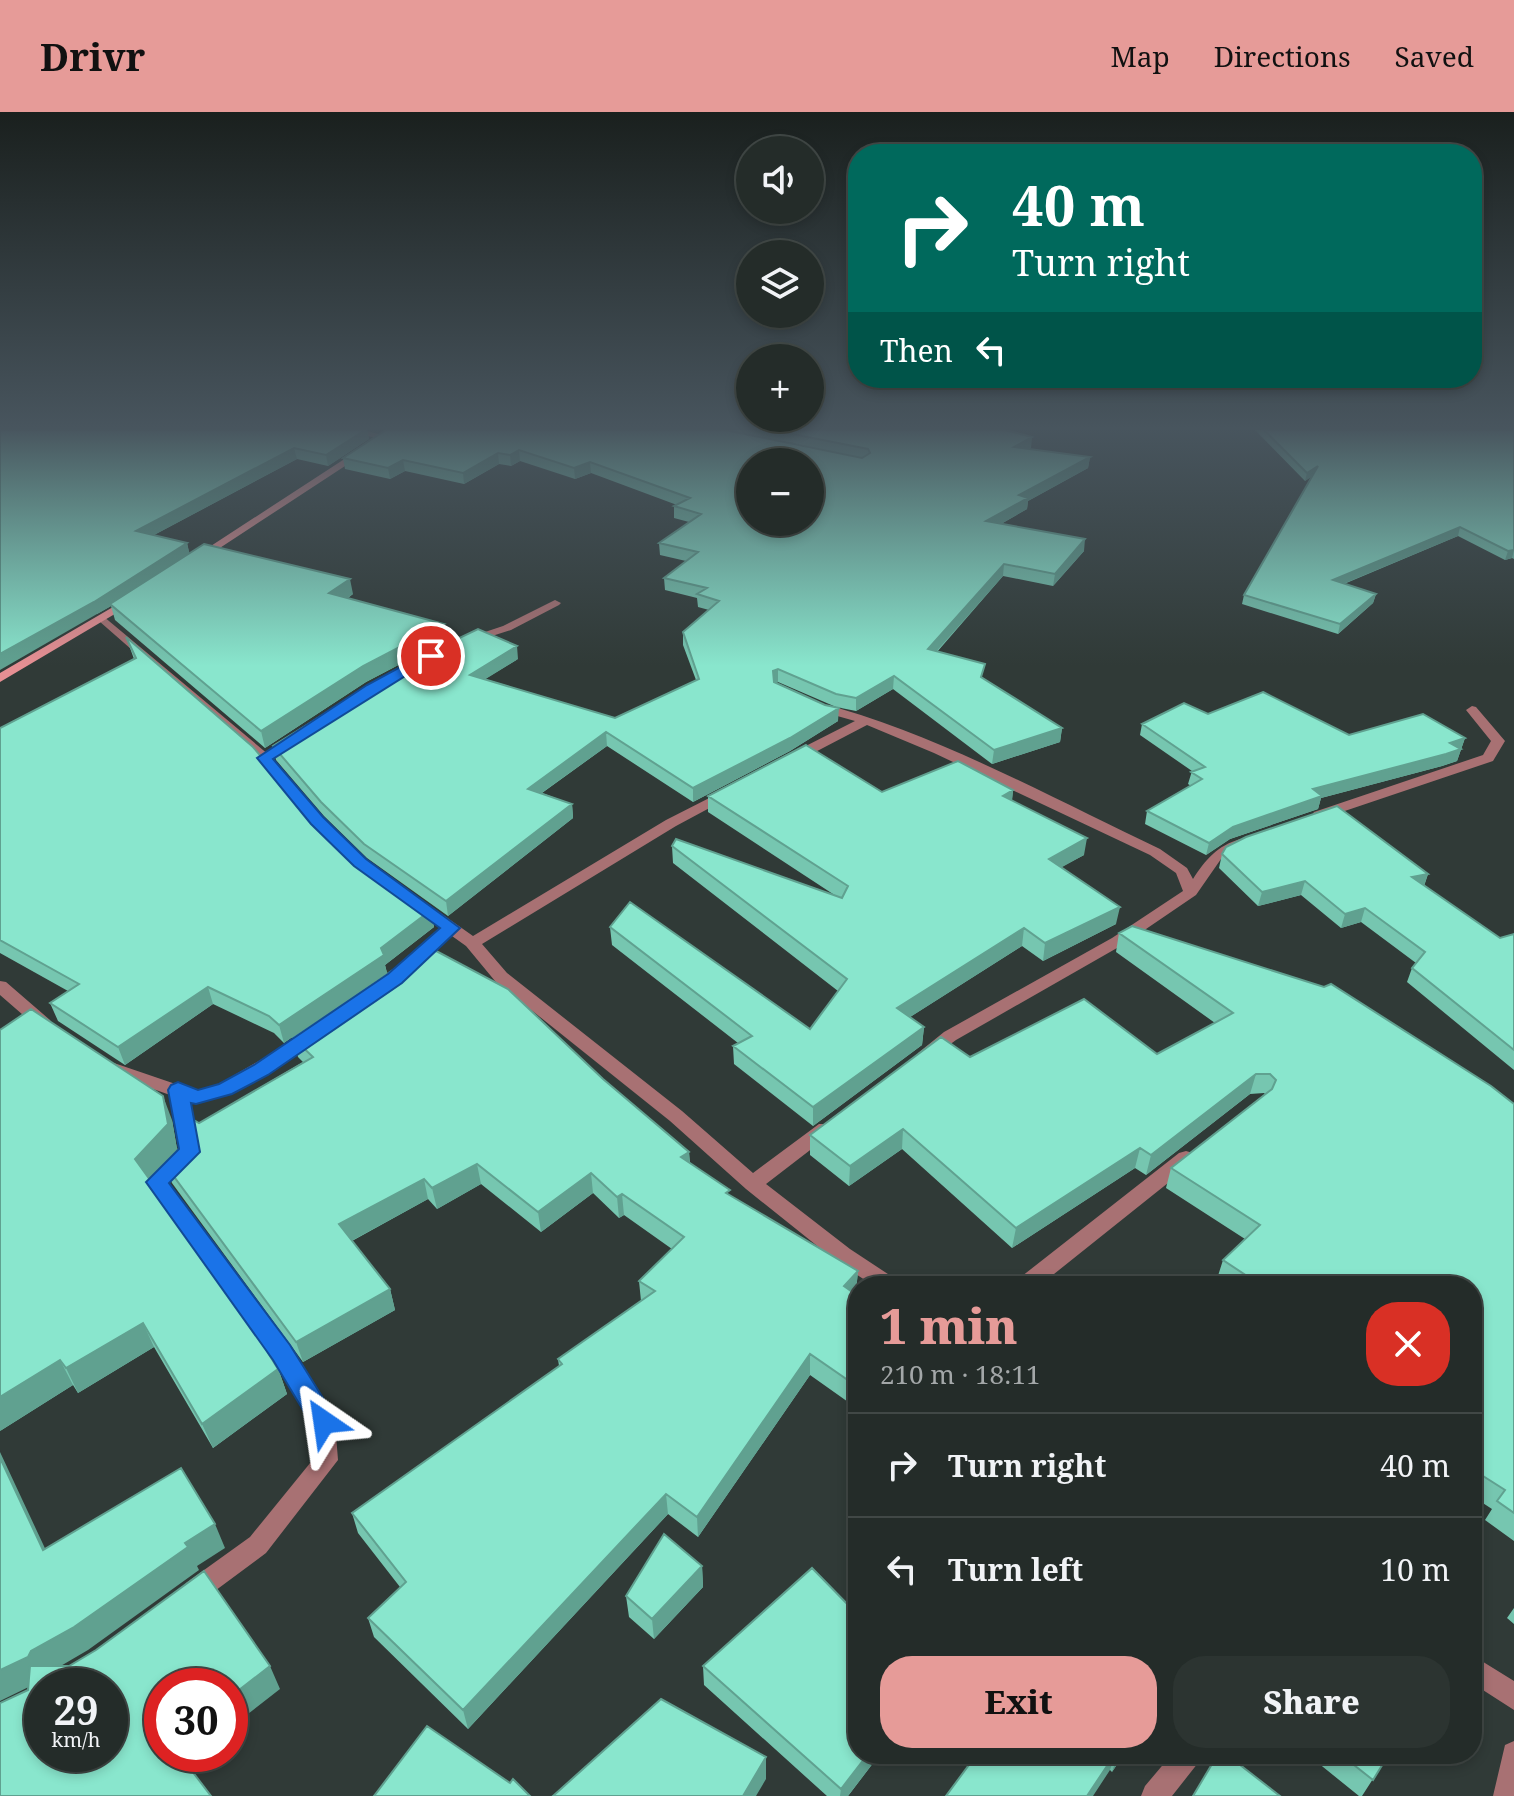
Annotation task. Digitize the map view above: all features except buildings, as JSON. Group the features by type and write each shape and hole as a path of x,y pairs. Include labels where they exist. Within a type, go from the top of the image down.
{"street":[{"path":"193,561 275,509"},
{"path":"0,678 141,594"},
{"path":"454,644 507,628 555,603"},
{"path":"103,619 270,754 339,842"},
{"path":"805,701 831,713 866,720 939,750 1155,852 1182,871 1191,892"},
{"path":"1310,818 1488,758 1498,741 1472,710"},
{"path":"782,765 866,720"},
{"path":"472,943 671,823 740,787"},
{"path":"913,1064 950,1036 1118,941 1191,892 1216,856 1250,839"},
{"path":"399,891 472,943 501,977 676,1116 753,1184 843,1255 875,1276"},
{"path":"406,968 451,928"},
{"path":"0,986 34,1017 58,1033"},
{"path":"94,1056 118,1072 196,1097 225,1089 261,1070 334,1021"},
{"path":"173,1608 258,1545 327,1460 324,1422 281,1352 157,1182 190,1152 178,1090"},
{"path":"753,1184 839,1119"},
{"path":"1037,1276 1196,1149"},
{"path":"1482,1675 1514,1697"},
{"path":"1507,1796 1514,1754"},
{"path":"1155,1796 1181,1764"}],"route":[{"path":"324,1422 281,1352 157,1182 190,1152 178,1090 196,1097 225,1089 261,1070 395,979 451,928 360,863 317,821 264,758 372,688 431,656"}]}
